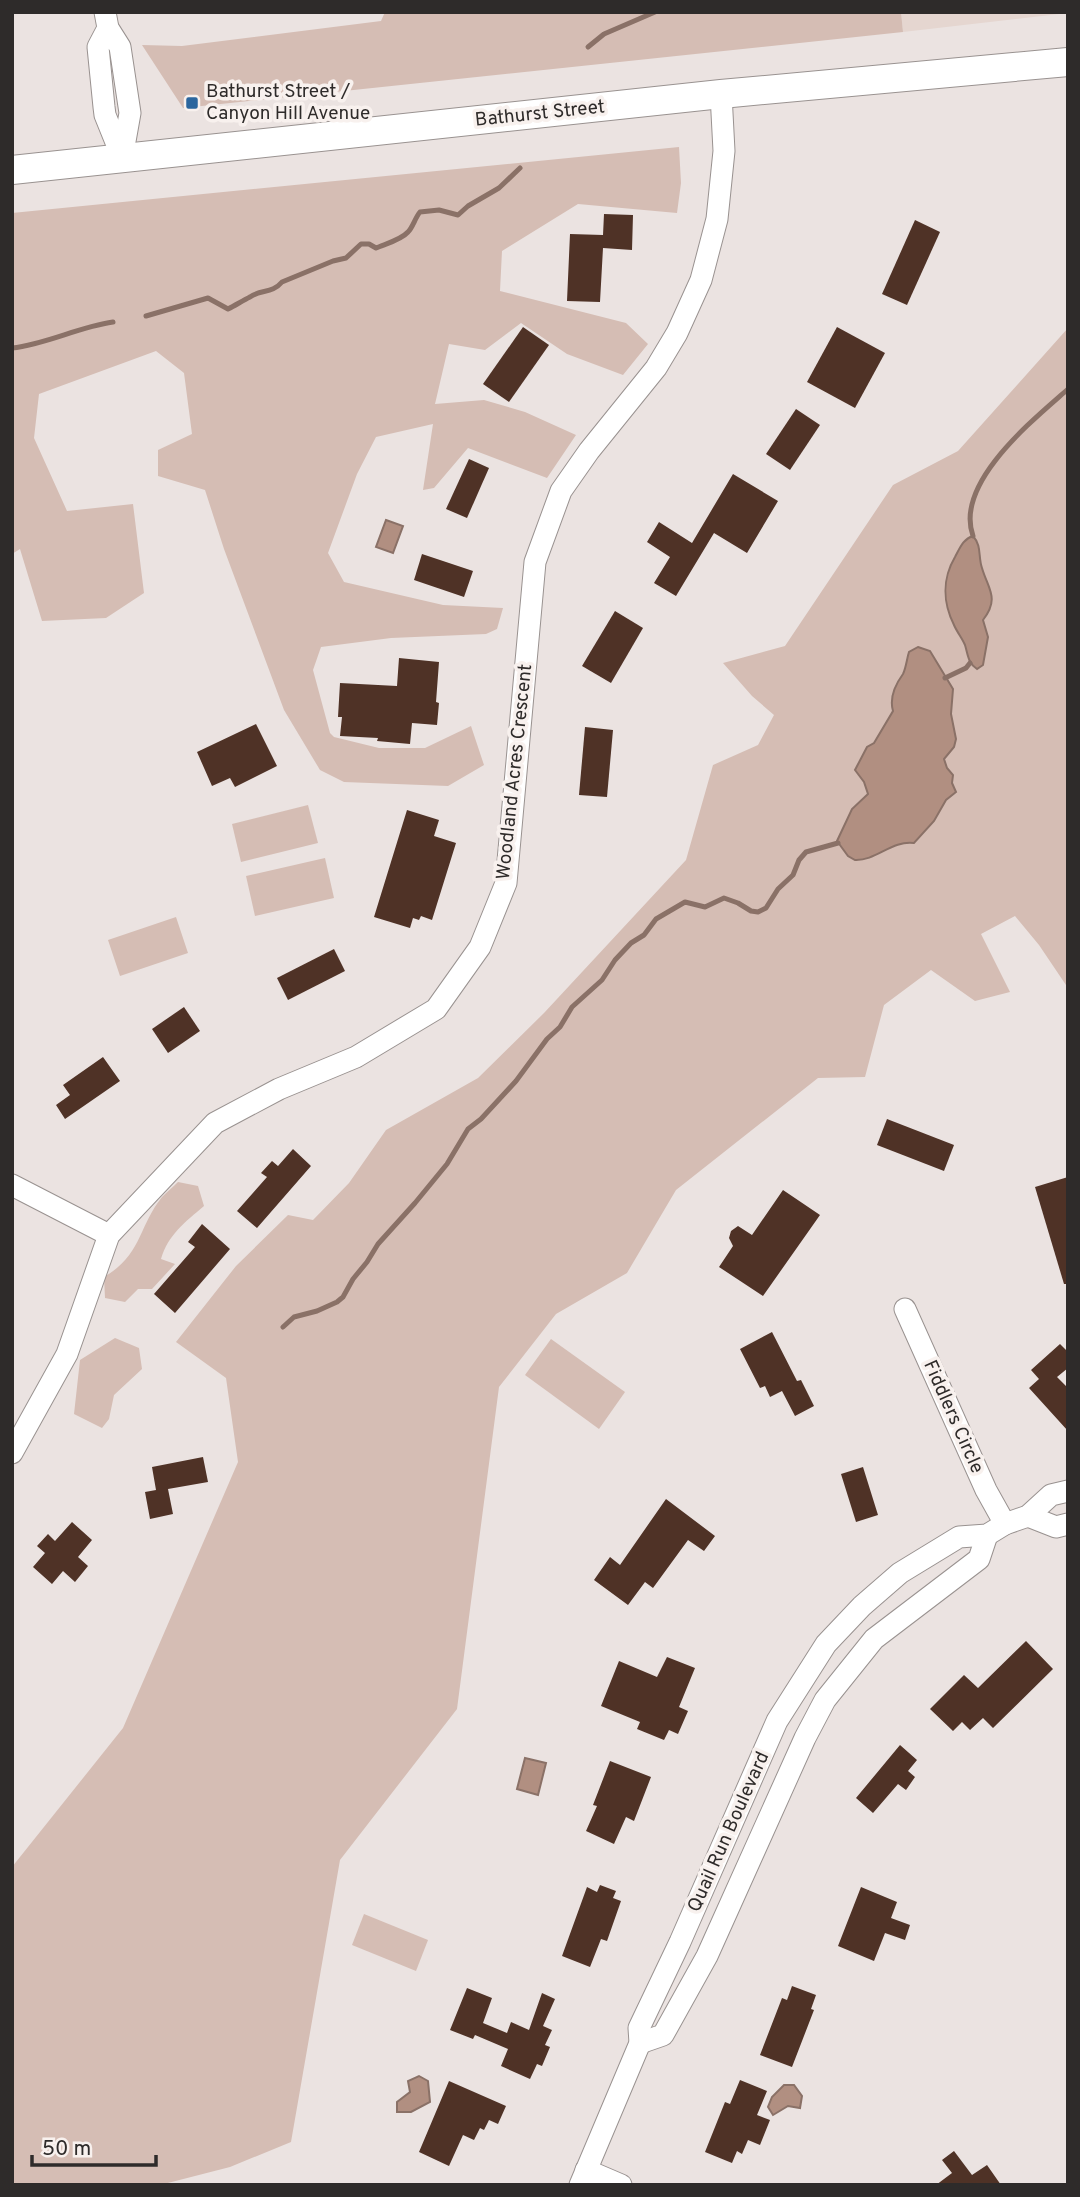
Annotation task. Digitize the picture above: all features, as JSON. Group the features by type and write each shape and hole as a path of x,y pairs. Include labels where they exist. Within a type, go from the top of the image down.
{"main road":[{"name":"Bathurst Street","path":"12,170 721,94 1068,62"}],"street":[{"path":"106,20 120,47 130,113 122,158"},
{"name":"Woodland Acres Crescent","path":"12,1453 67,1354 109,1235 215,1123 279,1089 356,1056 436,1009 480,947 506,883 535,562 561,491 589,451 656,368 677,333 701,280 717,219 724,151 721,94"},
{"path":"12,1185 109,1235"},
{"name":"Fiddlers Circle","path":"905,1309 986,1490 996,1530"},
{"name":"Quail Run Boulevard","path":"583,2177 640,2043 639,2028 681,1942 777,1721 826,1644 862,1606 901,1573 959,1537 996,1530 1028,1516 1051,1495 1068,1491"},
{"path":"1028,1516 1056,1527 1068,1524"},
{"name":"Quail Run Boulevard","path":"640,2043 663,2035 707,1956 805,1738 825,1700 874,1639 978,1559 996,1530"},
{"path":"777,1721 805,1738"},
{"path":"681,1942 707,1956"},
{"path":"583,2177 621,2185"}],"shaded area":[{"path":"385,12 901,12 903,32 183,108 142,45 182,46 381,21"},
{"path":"901,12 1068,12 1068,13 903,32"},
{"path":"679,147 681,183 677,213 578,204 502,251 500,291 626,323 648,344 623,375 567,354 521,323 485,350 449,344 435,404 484,400 525,412 576,435 547,478 468,448 434,488 423,490 433,424 376,437 357,474 328,553 344,582 443,605 503,608 497,629 486,634 391,638 321,647 313,670 330,733 334,737 379,748 425,748 471,726 484,765 448,786 344,782 320,770 284,710 205,490 158,476 158,450 192,434 184,373 156,351 39,394 34,438 67,511 133,504 144,593 106,618 42,621 20,549 12,554 12,213"},
{"path":"1068,328 1068,988 1039,945 1015,916 981,934 1010,992 975,1001 931,970 884,1005 865,1077 818,1078 676,1190 627,1273 556,1314 499,1387 457,1709 340,1860 291,2142 230,2167 160,2185 12,2185 12,1867 123,1728 238,1462 226,1378 176,1342 236,1266 288,1215 313,1220 349,1183 386,1130 478,1078 544,1013 686,860 713,765 758,745 774,715 752,696 723,663 785,646 893,485 958,451"},
{"path":"386,520 403,526 393,553 376,547"},
{"path":"973,536 978,544 992,599 983,620 988,637 983,665 977,669 970,661 950,617 946,600 946,582 951,565 962,544"},
{"path":"918,647 930,651 953,689 951,714 956,739 954,747 944,759 953,775 952,783 956,792 946,800 934,821 914,843 898,845 870,857 855,860 848,856 837,841 852,809 868,794 864,782 855,770 867,747 874,743 893,711 892,696 895,687 904,672 909,652"},
{"path":"308,805 318,843 241,862 232,824"},
{"path":"325,858 334,898 255,916 246,876"},
{"path":"176,917 188,953 120,976 108,940"},
{"path":"178,1182 198,1186 204,1206 178,1230 164,1250 161,1259 175,1264 152,1289 138,1289 125,1302 105,1298 104,1277 126,1259 154,1208"},
{"path":"115,1338 139,1348 142,1369 114,1395 109,1419 102,1428 74,1414 80,1360"},
{"path":"551,1339 625,1392 599,1429 525,1375"},
{"path":"525,1758 546,1763 538,1795 517,1789"},
{"path":"364,1914 428,1940 416,1971 352,1945"},
{"path":"419,2076 428,2081 430,2102 411,2112 397,2112 397,2102 410,2092 408,2081"},
{"path":"784,2085 794,2085 802,2096 800,2108 788,2106 773,2115 768,2107 772,2097"}],"building":[{"path":"604,214 633,215 632,250 603,248 600,302 567,301 570,234 603,235"},
{"path":"915,220 940,232 907,305 882,294"},
{"path":"523,327 549,345 509,402 483,384"},
{"path":"837,327 885,353 855,408 807,382"},
{"path":"796,409 820,425 790,470 766,454"},
{"path":"469,459 489,468 467,518 446,509"},
{"path":"733,474 778,501 747,553 714,533 676,596 654,583 670,557 647,542 659,522 692,543"},
{"path":"422,554 473,571 464,597 414,580"},
{"path":"615,611 643,628 611,683 582,666"},
{"path":"399,658 439,662 437,725 412,723 410,744 377,741 378,738 340,736 340,683 397,686"},
{"path":"256,724 277,766 235,787 230,778 212,786 197,752"},
{"path":"585,727 613,730 607,797 579,795"},
{"path":"407,810 439,820 434,836 456,843 432,920 421,916 419,920 413,918 410,928 374,917"},
{"path":"334,949 345,971 288,1000 277,978"},
{"path":"184,1007 200,1031 168,1053 152,1029"},
{"path":"103,1057 120,1081 65,1119 56,1105 70,1095 63,1085"},
{"path":"887,1119 954,1145 944,1171 877,1145"},
{"path":"293,1149 311,1166 257,1228 237,1211 267,1177 261,1173 272,1161 278,1166"},
{"path":"1068,1177 1068,1284 1064,1284 1035,1187"},
{"path":"783,1190 820,1215 763,1296 719,1267 733,1246 729,1238 731,1231 738,1226 752,1235"},
{"path":"202,1224 230,1249 175,1313 154,1294 195,1247 188,1242"},
{"path":"772,1332 797,1381 801,1380 814,1406 795,1416 782,1391 770,1397 765,1386 760,1388 740,1349"},
{"path":"1060,1344 1068,1352 1068,1368 1057,1377 1068,1388 1068,1431 1029,1388 1039,1379 1031,1370"},
{"path":"203,1457 208,1482 168,1489 173,1514 150,1519 145,1492 156,1490 152,1467"},
{"path":"863,1467 878,1515 856,1522 841,1474"},
{"path":"666,1499 715,1536 704,1551 688,1540 653,1588 645,1582 628,1605 594,1580 610,1557 620,1565"},
{"path":"72,1522 92,1540 78,1557 88,1566 75,1582 63,1571 52,1584 33,1567 45,1553 37,1546 48,1534 55,1541"},
{"path":"1026,1641 1053,1669 993,1728 983,1718 970,1730 962,1722 953,1731 930,1709 964,1675 978,1688"},
{"path":"667,1657 695,1668 679,1707 688,1711 678,1734 669,1730 664,1740 637,1729 640,1722 601,1706 619,1661 657,1677"},
{"path":"900,1745 917,1760 908,1771 915,1777 906,1790 898,1784 873,1813 856,1798"},
{"path":"610,1761 651,1777 634,1821 626,1817 614,1844 586,1831 597,1806 593,1805"},
{"path":"600,1885 616,1891 613,1898 621,1901 607,1941 601,1939 590,1967 562,1956 587,1887 597,1892"},
{"path":"861,1887 897,1902 891,1918 910,1925 905,1940 885,1933 874,1961 838,1946"},
{"path":"792,1986 816,1995 811,2009 814,2010 792,2067 760,2055 782,1998 787,2000"},
{"path":"467,1988 492,1998 483,2023 507,2033 511,2022 529,2030 542,1993 555,1999 543,2026 552,2030 545,2045 550,2047 542,2066 537,2064 530,2079 501,2066 508,2049 475,2035 473,2039 450,2030"},
{"path":"740,2080 767,2091 757,2115 770,2120 760,2145 748,2140 742,2154 737,2151 732,2163 705,2152 725,2102 730,2104"},
{"path":"449,2081 506,2106 498,2124 489,2120 484,2130 480,2128 474,2140 463,2135 449,2166 419,2152"},
{"path":"954,2151 972,2175 987,2165 1001,2185 936,2185 952,2173 942,2160"}],"waterway":[{"path":"588,47 604,34 655,12"},
{"path":"146,316 208,298 228,309 282,282 346,258 361,244 376,248 397,240 410,230 420,212 439,210 458,215 499,188 520,168"},
{"path":"12,348 113,322"},
{"path":"973,536 970,516 975,495 985,474 1018,435 1068,389"},
{"path":"945,678 966,668 970,663"},
{"path":"283,1327 294,1317 317,1311 343,1297 378,1244 447,1164 468,1129 481,1119 516,1081 547,1039 560,1027 572,1007 602,980 615,960 631,943 644,935 656,919 685,902 705,907 724,898 758,912 766,908 778,889 793,875 799,860 806,852 838,843"}],"place":[{"name":"Bathurst Street / Canyon Hill Avenue","path":"192,103"}]}
